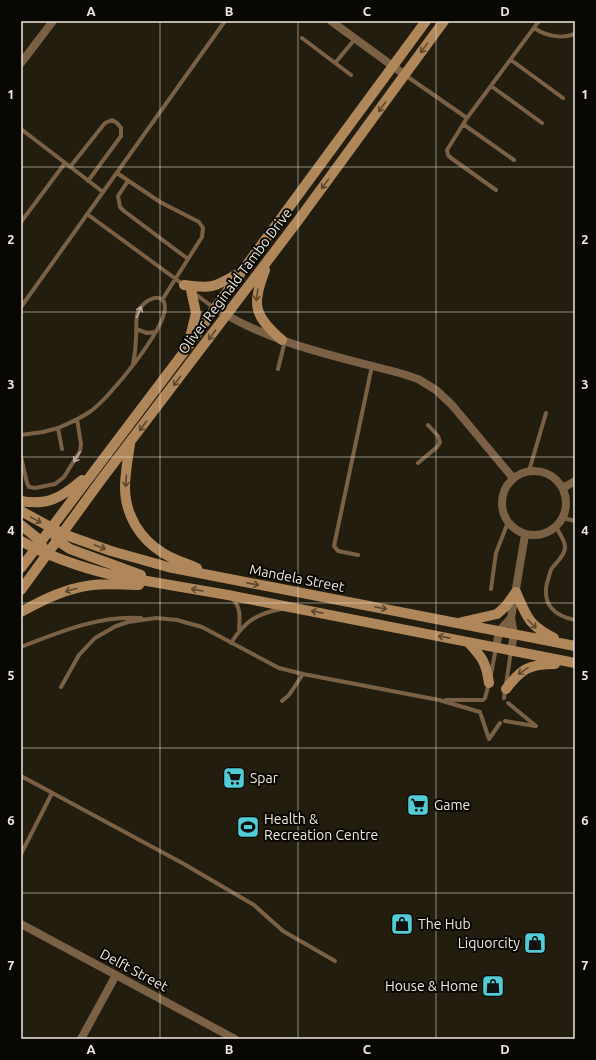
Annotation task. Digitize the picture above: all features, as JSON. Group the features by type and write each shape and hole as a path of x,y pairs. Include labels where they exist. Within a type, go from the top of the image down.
{"main road":[{"name":"Oliver Reginald Tambo Drive","path":"21,568 187,348 242,270 394,67 426,21"},
{"name":"Oliver Reginald Tambo Drive","path":"21,590 130,442 227,316 444,21"},
{"path":"269,258 257,293 256,306 264,323 284,341"},
{"path":"187,348 196,313 184,285 204,287 213,286 242,270"},
{"path":"130,442 125,487 128,508 134,523 146,539 162,553 173,559 227,579"},
{"path":"21,501 43,503 58,498 96,467"},
{"name":"Mandela Street","path":"21,511 51,528 60,537 168,567 575,646"},
{"path":"21,525 30,532 38,545 47,555 96,571 290,607 575,663"},
{"path":"60,537 64,546 76,552 165,585"},
{"path":"21,541 38,545"},
{"path":"21,612 49,597 78,588 101,585 165,585"},
{"path":"456,623 497,614 506,606 516,592"},
{"path":"516,592 525,614 532,624 542,632 562,643"},
{"path":"468,642 484,662 487,669 489,683"},
{"path":"505,694 515,677 530,666 575,663"}],"street":[{"path":"21,64 53,21"},
{"path":"331,21 405,75"},
{"path":"215,308 227,316 252,328 284,341 418,379 436,390 452,405 513,478"},
{"path":"534,470 556,478 563,488 567,503 563,518 556,527 544,534 535,536 516,530 508,522 503,514 501,504 502,494 506,486 513,478 523,472 534,470"},
{"path":"563,488 575,481"},
{"path":"496,648 499,632 510,618 516,592 525,534"},
{"path":"510,618 514,634 511,651"},
{"name":"Delft Street","path":"21,924 235,1039"},
{"path":"81,1039 116,975"}],"lane":[{"path":"21,307 225,21"},
{"path":"496,190 448,155 448,147 467,118 539,21"},
{"path":"534,28 553,36 575,34"},
{"path":"302,38 351,75"},
{"path":"335,63 355,38"},
{"path":"511,60 563,98"},
{"path":"405,75 467,118"},
{"path":"491,86 542,123"},
{"path":"70,167 104,123 112,120 117,123 121,128 121,136 88,181"},
{"path":"463,124 514,160"},
{"path":"21,129 103,192"},
{"path":"21,222 65,163"},
{"path":"117,173 160,202 202,225 204,232 188,259 184,285 162,300 152,298 145,302 137,313 134,364"},
{"path":"128,181 118,196 120,207 188,259"},
{"path":"87,214 215,308"},
{"path":"21,435 58,428 77,419 100,403 134,364 156,332 165,310 162,300"},
{"path":"136,330 147,333 156,332"},
{"path":"278,369 284,341"},
{"path":"358,555 338,551 334,546 372,366"},
{"path":"529,471 546,413"},
{"path":"21,457 26,483 29,487 35,488 55,484 64,477 80,451 81,444 77,419"},
{"path":"418,463 437,447 440,442 438,436 428,425"},
{"path":"58,428 62,449"},
{"path":"563,518 575,521"},
{"path":"491,589 496,553 508,522"},
{"path":"556,527 564,541 565,548 550,574 546,596 550,606 557,614 575,620"},
{"path":"228,596 235,602 239,610 239,630"},
{"path":"231,643 239,630 254,617 267,612 290,607"},
{"path":"21,646 98,621 121,618 166,618 187,622 202,627 279,668 439,700 481,714 489,739 502,722 536,726 508,703"},
{"path":"61,687 79,655 95,638 116,626 147,618"},
{"path":"439,700 484,699 489,683 496,648"},
{"path":"505,694 511,651"},
{"path":"282,702 289,695 303,674"},
{"path":"21,776 196,872 254,906 283,931 335,961"},
{"path":"21,854 52,793"}],"place":[{"name":"Spar","path":"234,778"},
{"name":"Game","path":"418,805"},
{"name":"Health & Recreation Centre","path":"248,827"},
{"name":"The Hub","path":"402,924"},
{"name":"Liquorcity","path":"535,943"},
{"name":"House & Home","path":"493,986"}]}
